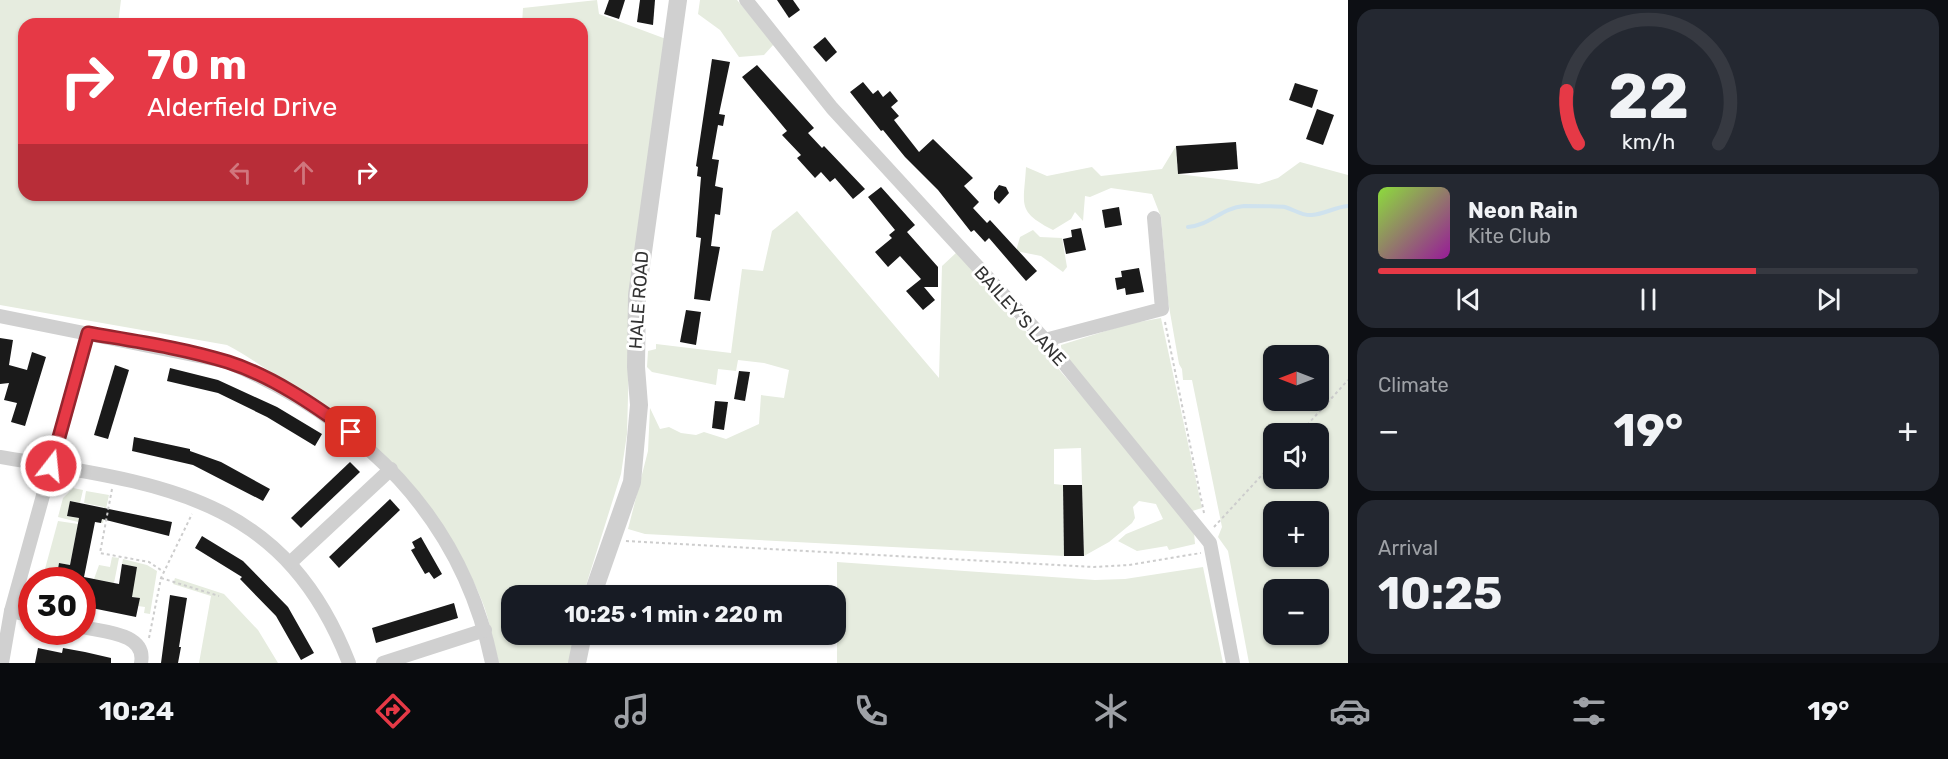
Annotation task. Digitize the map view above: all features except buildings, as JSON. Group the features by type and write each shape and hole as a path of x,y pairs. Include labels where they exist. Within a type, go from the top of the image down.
{"street":[{"name":"HALE ROAD","path":"595,585 632,482 639,405 636,367 637,295 678,0"},
{"name":"BAILEY'S LANE","path":"746,0 832,108 1044,340 1210,542 1233,663"},
{"path":"1044,340 1162,309 1154,218"},
{"path":"0,316 228,362 258,375 316,407 363,441 391,469 425,509 455,557 485,630 492,663"},
{"path":"2,663 11,611 88,333"},
{"path":"0,457 170,490 198,500 242,524 291,562 328,616 349,663"},
{"path":"291,562 391,469"},
{"path":"11,611 18,613"},
{"path":"96,630 126,637 137,643 141,659"},
{"path":"383,663 485,630"},
{"path":"577,663 581,645"}],"path":[{"path":"1162,309 1210,542"},
{"path":"1309,423 1348,380"},
{"path":"611,540 1094,567 1129,565 1210,542 1263,476"},
{"path":"115,478 100,553 149,562 164,572"},
{"path":"141,659 153,624 161,578 198,500"},
{"path":"161,578 219,596"}],"shaded area":[{"path":"0,0 121,0 119,18 18,18 18,201 588,201 588,18 522,18 523,8 597,0 599,14 666,39 631,283 627,434 621,474 586,585 501,585 501,645 573,645 569,663 499,663 485,609 467,569 431,510 410,483 361,435 247,356 227,345 0,305"},
{"path":"700,0 737,0 774,44 764,55 739,57 720,30 698,14"},
{"path":"1176,146 1178,174 1259,184 1278,178 1300,162 1348,175 1348,663 1249,663 1228,551 1218,537 1222,527 1192,380 1183,380 1179,364 1168,301 1161,217 1152,194 1111,188 1090,197 1085,196 1083,221 1075,212 1071,219 1053,230 1033,217 1025,206 1026,167 1047,176 1092,167 1101,176 1162,169"},
{"path":"797,211 939,378 942,266 957,252 1121,441 1194,532 1195,544 1169,550 1167,546 1137,551 1118,541 1126,534 1163,519 1156,504 1139,501 1133,507 1135,518 1132,523 1109,542 1084,556 1081,448 1054,449 1054,484 1063,485 1064,556 645,534 628,529 648,451 650,408 660,429 669,427 681,433 696,435 704,432 726,439 759,424 761,395 784,398 789,370 764,363 738,360 736,371 718,369 716,385 652,372 647,367 648,351 656,349 656,344 731,353 742,269 763,271 772,231"},
{"path":"1033,230 1040,237 1062,238 1067,267 1063,272 1041,256 1016,251 1020,237"},
{"path":"1161,318 1202,508 1189,512 1061,350 1061,345 1128,324"},
{"path":"73,488 83,490 80,503 70,501 67,516 79,518 78,522 58,517 63,498"},
{"path":"86,491 109,495 103,523 101,523 104,507 84,503"},
{"path":"58,521 78,524 70,565 59,563 58,567 46,567"},
{"path":"112,557 119,558 114,583 96,579 99,565 110,567"},
{"path":"123,559 147,565 157,571 150,614 144,613 145,607 138,606 139,598 129,596 137,567 122,564"},
{"path":"837,562 1095,580 1125,579 1203,567 1223,663 837,663 837,645 846,645 846,585 837,585"},
{"path":"175,578 224,594 258,630 278,663 199,663 211,596 173,584"}],"waterway":[{"path":"1188,227 1196,226 1236,207 1285,207 1308,215 1348,206"}],"route":[{"path":"51,466 88,333 165,347 228,362 258,375 316,407 351,432"}]}
